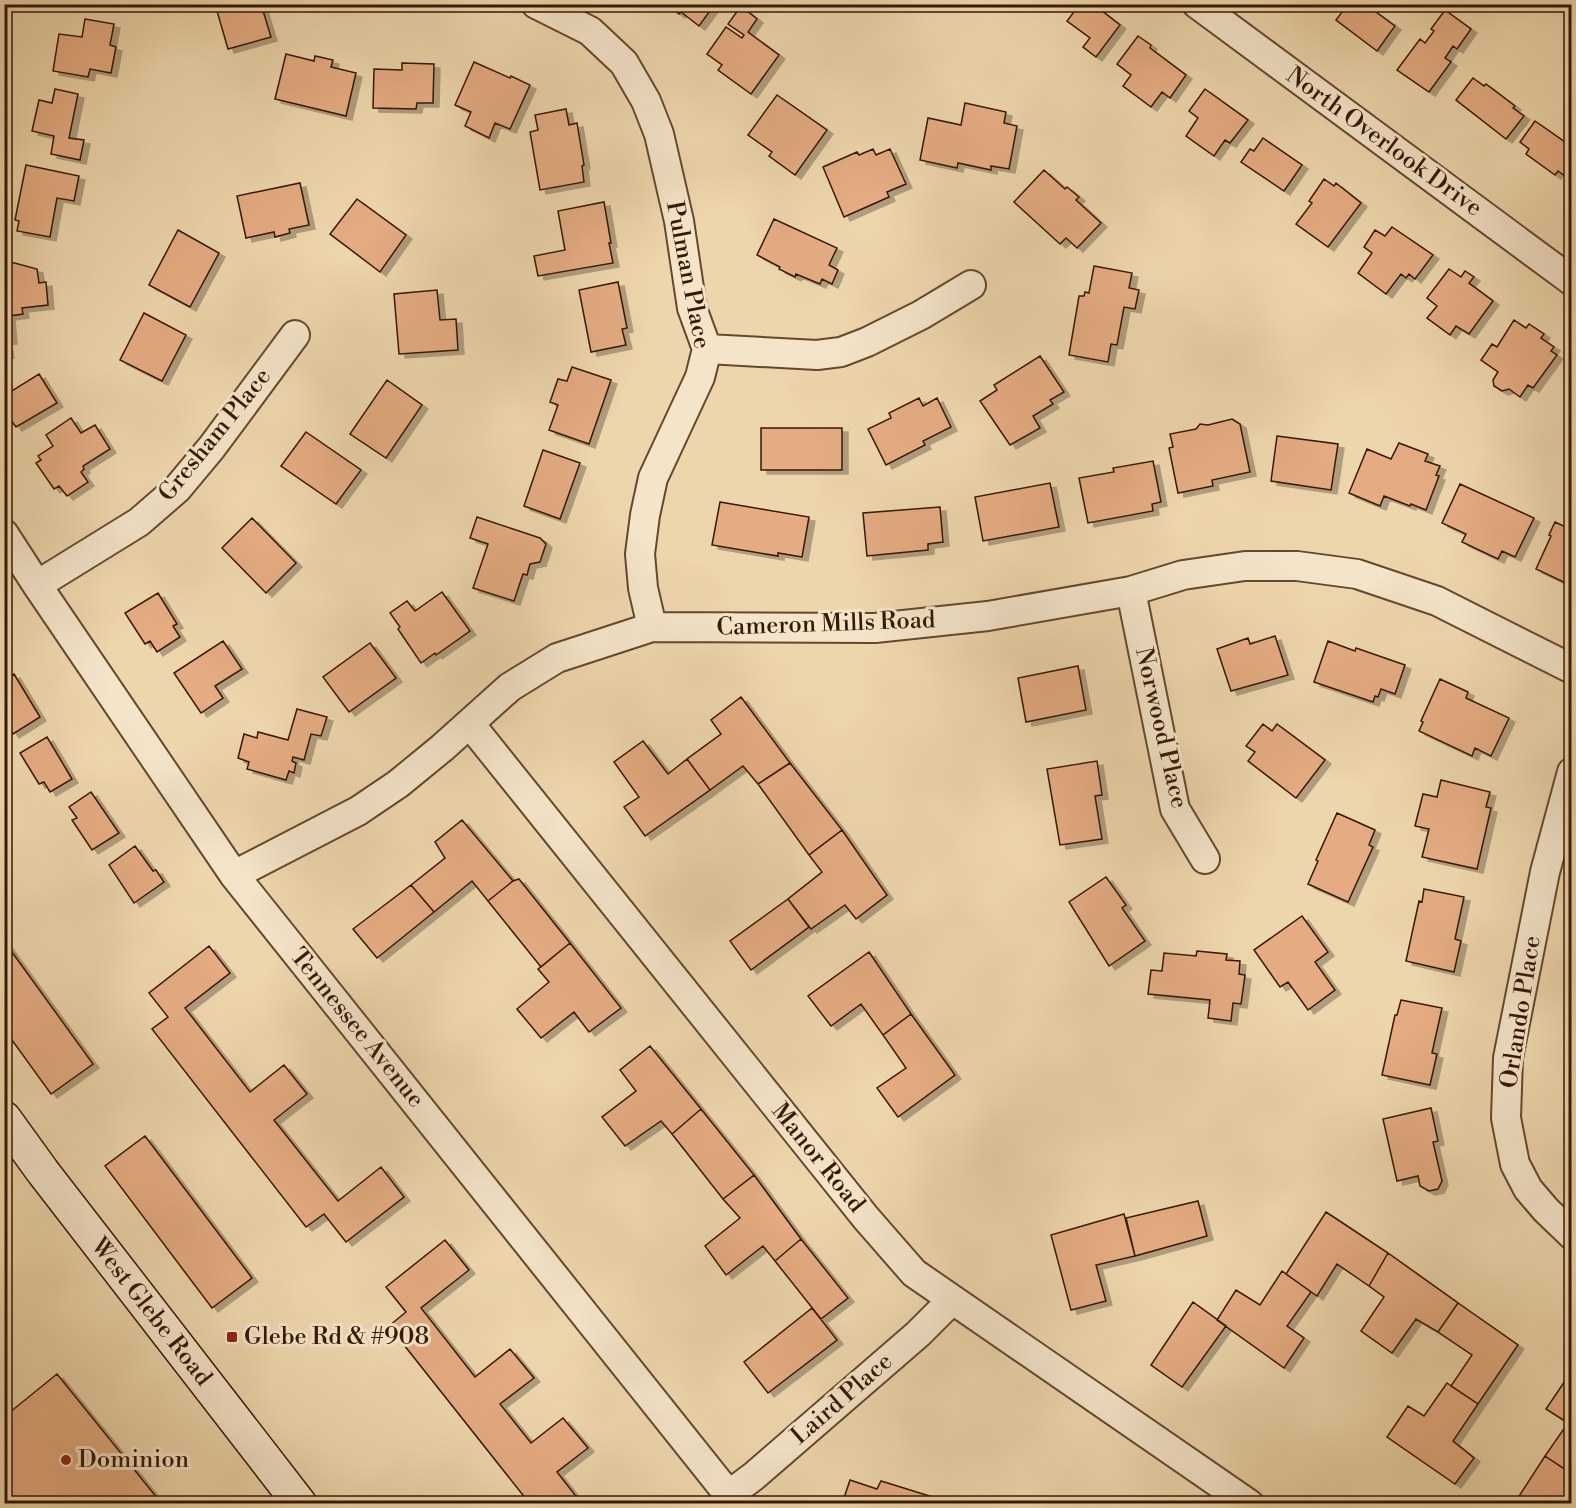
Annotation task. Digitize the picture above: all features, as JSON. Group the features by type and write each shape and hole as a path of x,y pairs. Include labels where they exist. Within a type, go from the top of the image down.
{"main road":[{"name":"West Glebe Road","path":"4,1119 300,1503"}],"street":[{"name":"Pulman Place","path":"536,4 590,31 624,63 646,100 659,134 679,221 692,308 707,349 700,377 653,478 647,506 640,554 652,627"},
{"name":"North Overlook Drive","path":"1197,4 1572,281"},
{"path":"707,349 817,355 841,352 867,342 921,315 970,285"},
{"name":"Gresham Place","path":"37,585 139,522 177,489 212,447 295,334"},
{"name":"Tennessee Avenue","path":"4,534 234,875 733,1499"},
{"name":"Cameron Mills Road","path":"234,875 358,811 398,784 510,687 557,658 652,627 875,628 988,616 1131,591 1183,575 1245,566 1297,566 1357,574 1437,601 1572,669"},
{"name":"Norwood Place","path":"1131,591 1175,809 1205,859"},
{"name":"Manor Road","path":"470,724 866,1218 914,1273 1249,1503"},
{"name":"Orlando Place","path":"1572,772 1545,873 1508,1058 1506,1118 1515,1164 1528,1189 1572,1235"},
{"name":"Laird Place","path":"733,1499 754,1476 909,1341 952,1300"}],"building":[{"path":"215,4 261,4 271,37 228,49"},
{"path":"715,4 699,26 681,12 679,14 667,5"},
{"path":"1080,4 1093,4 1120,25 1096,57 1083,47 1090,38 1067,21"},
{"path":"1348,4 1365,4 1395,26 1377,51 1336,20"},
{"path":"741,6 757,19 748,32 779,55 751,94 718,70 722,65 707,54 726,27 742,38 744,35 728,24"},
{"path":"1445,10 1471,29 1457,49 1453,46 1445,58 1451,62 1429,92 1397,70 1420,39 1425,43 1434,31 1431,29"},
{"path":"85,19 114,24 110,45 116,47 111,73 90,69 88,77 53,71 59,34 82,37"},
{"path":"1138,36 1186,75 1170,98 1162,92 1151,107 1123,86 1131,75 1117,64"},
{"path":"286,54 314,61 315,56 333,60 331,67 356,73 346,116 275,99"},
{"path":"474,62 530,85 510,129 495,123 489,138 465,126 471,112 455,105"},
{"path":"402,63 434,64 433,103 417,103 416,109 373,108 374,69 402,70"},
{"path":"1473,78 1484,86 1486,84 1515,106 1513,108 1524,116 1506,139 1456,100"},
{"path":"55,89 78,94 69,138 84,140 80,160 51,154 54,136 32,131 39,100 52,103"},
{"path":"1205,89 1248,120 1230,143 1225,140 1214,156 1186,136 1198,118 1189,111"},
{"path":"777,95 827,130 795,175 769,156 772,152 748,135"},
{"path":"965,103 1006,112 1004,123 1017,126 1009,169 991,166 991,170 958,163 957,168 920,160 928,118 961,125"},
{"path":"566,109 569,125 577,123 584,165 582,166 584,182 540,190 530,132 538,130 535,115"},
{"path":"1535,121 1572,147 1572,175 1569,179 1558,171 1555,175 1526,154 1529,149 1520,142"},
{"path":"1263,138 1302,165 1284,191 1241,162 1250,149 1254,151"},
{"path":"873,149 876,155 890,149 906,184 887,192 889,197 844,217 823,167 857,152 859,155"},
{"path":"26,165 79,176 74,201 57,198 50,237 17,231 19,221 15,220"},
{"path":"1044,170 1065,189 1067,187 1079,197 1076,200 1101,223 1077,248 1066,238 1060,244 1014,202"},
{"path":"1324,179 1334,186 1336,183 1361,203 1328,247 1296,224 1312,203 1309,201"},
{"path":"300,183 309,225 289,229 290,233 275,237 274,232 246,238 237,196"},
{"path":"357,199 406,235 380,272 330,234"},
{"path":"604,202 613,263 538,276 534,256 565,250 558,211"},
{"path":"774,219 837,248 829,265 838,270 832,284 822,279 820,284 796,274 795,277 757,255"},
{"path":"1392,227 1433,255 1415,279 1409,274 1406,278 1401,274 1386,294 1358,273 1372,253 1364,247 1375,230 1385,236"},
{"path":"178,230 219,253 190,307 149,285"},
{"path":"7,261 37,269 39,283 46,282 48,305 22,308 23,314 9,316 11,340 6,341 8,354 4,355 4,274"},
{"path":"1094,266 1132,273 1129,288 1139,290 1135,309 1124,307 1117,345 1111,344 1108,362 1069,355 1079,296 1084,296 1085,292 1089,293"},
{"path":"1449,269 1461,277 1465,271 1474,277 1469,283 1493,301 1469,334 1456,326 1450,335 1427,318 1437,306 1427,298"},
{"path":"618,282 627,328 622,329 626,345 591,352 579,290"},
{"path":"437,290 440,320 456,319 458,350 399,354 394,294"},
{"path":"144,313 186,335 162,381 120,360"},
{"path":"1514,320 1526,328 1529,324 1544,334 1541,338 1554,347 1551,351 1557,355 1533,388 1528,385 1520,397 1509,389 1502,391 1494,386 1493,380 1498,372 1481,360 1492,344 1497,347"},
{"path":"1040,356 1064,392 1050,400 1053,404 1033,416 1040,428 1010,445 980,401 997,390 994,385"},
{"path":"572,367 611,380 589,444 549,430 558,405 550,402 558,379 567,381"},
{"path":"39,374 57,403 16,427 4,411 4,398"},
{"path":"387,380 422,405 386,458 350,434"},
{"path":"919,398 923,406 937,398 951,427 923,441 925,445 886,465 868,429 891,418 889,413"},
{"path":"71,418 81,433 95,425 110,449 83,466 84,469 81,472 88,482 67,496 59,486 54,489 36,463 41,460 38,456 53,446 46,435"},
{"path":"1232,419 1240,424 1250,472 1212,480 1213,486 1178,493 1169,448 1173,447 1170,434 1196,429 1200,424 1208,425"},
{"path":"761,428 842,428 842,470 761,470"},
{"path":"306,432 361,470 336,504 281,466"},
{"path":"1277,436 1338,444 1331,490 1271,481"},
{"path":"1399,443 1428,454 1425,461 1440,466 1436,475 1439,476 1426,510 1384,496 1380,506 1349,493 1367,449 1391,459"},
{"path":"543,450 580,463 560,519 524,506"},
{"path":"1153,461 1161,502 1152,504 1153,511 1088,523 1079,478 1114,472 1113,468"},
{"path":"1050,483 1059,527 983,541 975,497"},
{"path":"1460,484 1534,518 1515,557 1502,551 1498,559 1462,542 1466,534 1442,523"},
{"path":"720,502 809,517 802,557 778,553 778,556 712,545"},
{"path":"940,507 943,542 928,544 928,550 867,556 863,513"},
{"path":"477,517 540,538 546,544 540,562 530,564 527,575 523,574 514,601 473,588 488,544 470,538"},
{"path":"252,518 296,563 266,593 222,548"},
{"path":"1555,522 1572,530 1572,586 1536,569"},
{"path":"442,592 470,631 421,663 390,613 407,601 415,611"},
{"path":"158,593 177,624 173,626 180,637 157,652 150,641 145,644 125,613"},
{"path":"1275,636 1288,675 1231,691 1217,649 1248,638 1250,644"},
{"path":"223,641 242,669 215,686 223,698 201,713 174,673"},
{"path":"1328,641 1405,665 1395,694 1381,689 1373,702 1314,682"},
{"path":"370,643 396,678 349,712 323,677"},
{"path":"1078,666 1086,710 1026,722 1018,678"},
{"path":"14,674 40,717 13,734 4,720 4,680"},
{"path":"1440,679 1468,692 1466,698 1509,718 1491,756 1475,748 1472,756 1419,731 1423,722 1421,721"},
{"path":"741,697 790,763 758,784 743,766 710,790 687,759 721,734 711,720"},
{"path":"297,709 327,717 321,736 311,734 304,760 293,757 292,761 296,763 294,773 289,771 286,780 247,769 249,762 238,758 244,734 257,738 258,732 288,740"},
{"path":"1263,724 1272,731 1277,724 1325,760 1296,798 1248,761 1255,752 1246,746"},
{"path":"47,737 72,779 50,792 44,782 39,784 20,753"},
{"path":"643,741 668,774 687,759 710,790 645,836 624,807 639,797 614,762"},
{"path":"1097,761 1102,795 1095,796 1102,839 1060,845 1047,769"},
{"path":"790,763 842,830 809,855 758,784"},
{"path":"1441,780 1490,792 1486,807 1491,808 1477,869 1422,857 1429,829 1415,826 1423,794 1437,797"},
{"path":"91,792 119,833 92,850 72,820 77,818 69,807"},
{"path":"1337,813 1375,830 1369,845 1373,847 1348,902 1308,884"},
{"path":"462,820 513,881 488,901 472,881 434,912 411,885 445,858 435,842"},
{"path":"842,830 887,895 856,919 845,905 811,929 788,899 822,872 809,855"},
{"path":"135,846 164,882 134,903 109,865"},
{"path":"1106,877 1126,905 1122,908 1145,941 1109,966 1069,902"},
{"path":"519,879 570,943 541,967 488,901 513,881"},
{"path":"411,885 434,912 377,958 353,929"},
{"path":"1424,889 1464,897 1455,939 1461,941 1454,972 1406,961 1419,901 1422,902"},
{"path":"788,899 809,927 751,970 730,941"},
{"path":"1302,916 1328,952 1315,962 1335,990 1308,1010 1288,982 1280,987 1254,950"},
{"path":"4,941 93,1064 51,1094 4,1029"},
{"path":"570,943 621,1008 589,1032 574,1012 541,1038 517,1009 549,982 538,969"},
{"path":"209,946 230,973 185,1008 250,1092 284,1065 307,1094 274,1120 338,1201 381,1167 404,1197 346,1242 324,1214 306,1227 152,1029 168,1017 149,993"},
{"path":"1197,951 1227,954 1226,960 1240,961 1239,974 1245,975 1241,1004 1233,1003 1231,1021 1208,1018 1210,1000 1148,994 1151,970 1162,971 1164,953 1196,956"},
{"path":"869,952 911,1014 883,1035 861,1004 831,1026 808,996"},
{"path":"1401,1000 1442,1008 1432,1053 1437,1054 1430,1085 1382,1075 1395,1015 1397,1015"},
{"path":"911,1014 955,1075 898,1117 877,1088 906,1068 883,1035"},
{"path":"650,1046 701,1109 672,1134 661,1121 625,1146 602,1117 636,1091 620,1070"},
{"path":"1431,1108 1438,1141 1433,1142 1442,1181 1438,1189 1429,1191 1420,1186 1418,1176 1397,1181 1383,1119"},
{"path":"701,1109 754,1175 723,1199 672,1134"},
{"path":"145,1136 252,1278 212,1308 105,1166"},
{"path":"754,1175 801,1239 775,1261 763,1246 726,1275 705,1246 740,1218 723,1199"},
{"path":"1198,1201 1207,1236 1135,1256 1126,1218"},
{"path":"1326,1212 1388,1253 1369,1286 1337,1264 1317,1296 1286,1274"},
{"path":"1124,1214 1135,1256 1096,1265 1106,1301 1071,1310 1051,1235"},
{"path":"801,1239 848,1298 821,1319 775,1261"},
{"path":"445,1240 469,1270 421,1308 475,1377 510,1349 534,1378 500,1404 531,1443 563,1418 588,1448 557,1472 582,1504 530,1504 389,1326 406,1312 386,1287"},
{"path":"1388,1253 1458,1303 1438,1332 1416,1319 1392,1353 1361,1331 1384,1297 1369,1286"},
{"path":"1282,1271 1311,1292 1287,1326 1304,1338 1284,1368 1217,1320 1236,1290 1260,1305"},
{"path":"1193,1302 1226,1326 1182,1387 1151,1365"},
{"path":"1458,1303 1518,1345 1478,1404 1451,1386 1472,1355 1438,1332"},
{"path":"812,1308 837,1340 768,1393 744,1362"},
{"name":"Dominion","path":"57,1374 162,1504 4,1504 4,1417"},
{"path":"1569,1375 1572,1376 1572,1474 1545,1456 1568,1423 1546,1409"},
{"path":"1447,1383 1478,1404 1453,1441 1474,1458 1455,1484 1387,1437 1408,1406 1424,1416"},
{"path":"1545,1456 1572,1474 1572,1488 1560,1504 1514,1504"},
{"path":"850,1480 877,1489 881,1481 949,1502 949,1504 842,1504"}],"place":[{"name":"Glebe Rd & #908","path":"232,1337"},
{"name":"Dominion","path":"66,1460"}]}
